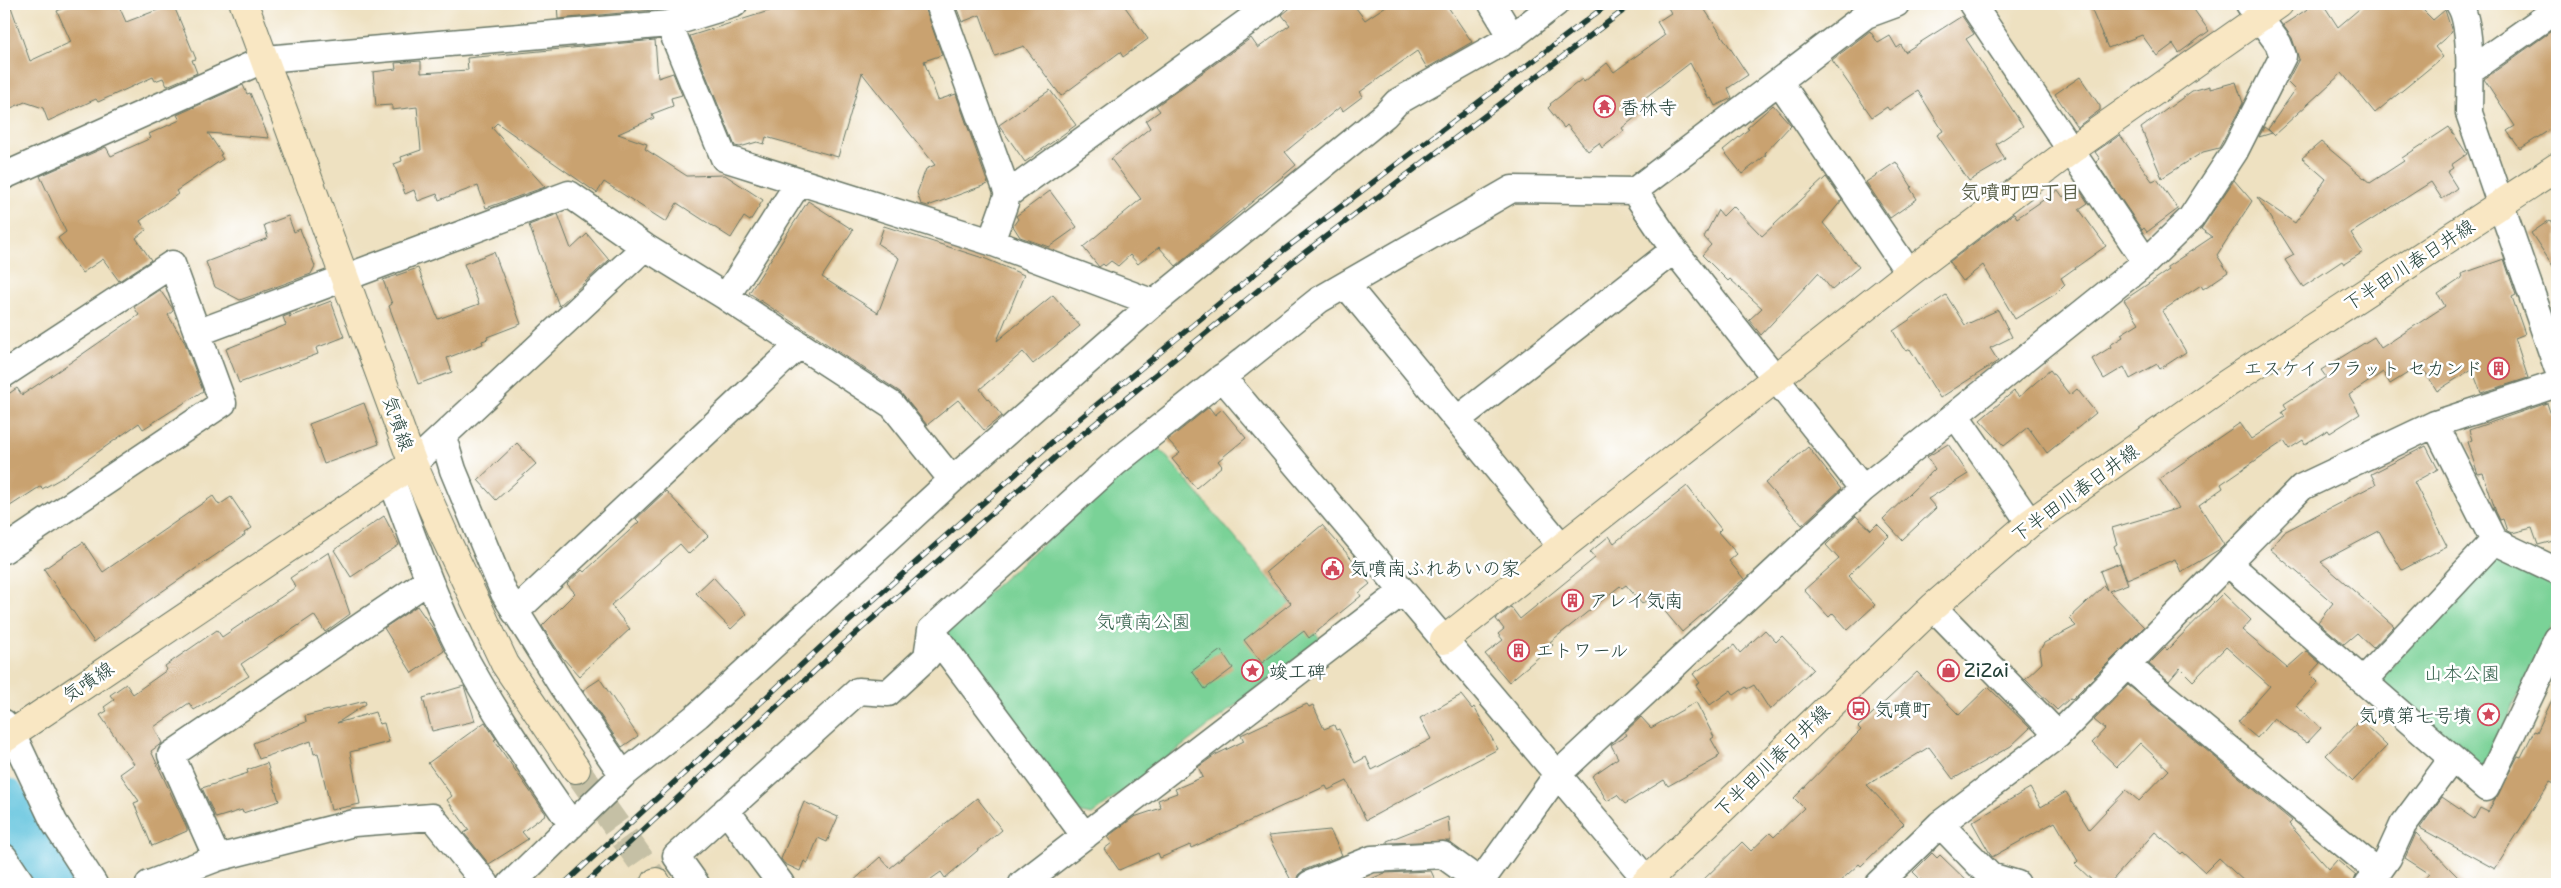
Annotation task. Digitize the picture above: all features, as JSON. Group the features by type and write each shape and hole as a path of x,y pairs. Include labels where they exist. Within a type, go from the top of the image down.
{"street":[{"name":"気噴線","path":"6,731 413,464 346,276 244,4"},
{"path":"4,176 265,58 669,24 730,4"},
{"path":"939,4 1008,194"},
{"path":"991,242 1008,194 1272,4"},
{"path":"1492,4 1512,37"},
{"path":"511,884 623,775 698,715 952,480 1154,303 1385,115 1397,102 1512,37 1555,4"},
{"path":"696,884 676,856 858,691 888,693 927,657 931,630 1114,464 1319,300 1512,188 1634,191 1866,15 1896,4"},
{"path":"1972,4 2146,262"},
{"path":"2459,4 2465,12 2469,71 2469,113 2557,367"},
{"path":"1310,884 1372,859 1443,855 1480,883 1557,775 1863,489 2146,262 2197,209 2235,151 2283,56 2262,8 2071,150 1909,274 1561,546 1444,640"},
{"path":"2469,71 2557,9"},
{"path":"669,24 724,158 991,242 1154,303"},
{"path":"1779,81 1909,274"},
{"name":"下半田川春日井線","path":"1647,883 1933,607 2030,523 2228,383 2557,167"},
{"path":"726,297 799,182"},
{"path":"1634,191 1674,250 1863,489"},
{"path":"198,333 569,194 644,247 726,297 892,405 952,480"},
{"path":"576,769 505,664 413,464 644,247"},
{"path":"1458,419 1674,250"},
{"path":"4,374 172,264 223,403 4,550"},
{"path":"1346,285 1561,546"},
{"path":"515,612 799,345"},
{"path":"1222,377 1647,883"},
{"path":"1878,884 1940,824 2058,735 2128,666 2302,487 2436,424 2557,384"},
{"path":"1956,416 2030,523"},
{"path":"2436,424 2494,541 2557,572"},
{"path":"443,437 453,470 504,593 562,686 623,775"},
{"path":"391,479 430,580 458,644 510,737 572,825"},
{"path":"2363,681 2494,541"},
{"path":"2228,563 2486,788 2557,639"},
{"path":"217,858 171,755 430,580"},
{"path":"1022,884 1402,592"},
{"path":"1933,607 2058,735"},
{"path":"931,630 1085,836"},
{"path":"2128,666 2373,878 2388,858 2403,825 2452,759"},
{"path":"6,731 54,822 94,884"},
{"path":"726,810 781,884"},
{"path":"149,884 217,858 354,823 432,817 486,884"},
{"path":"1940,824 1990,876 2017,884"},
{"path":"4,857 22,884"}],"green space":[{"name":"気噴南公園","path":"1156,444 1321,640 1092,815 1081,813 947,638 949,627"},
{"name":"山本公園","path":"2499,557 2557,585 2557,613 2486,765 2476,768 2378,682 2488,560"}],"building":[{"path":"4,4 10,4 30,61 71,42 57,11 73,4 118,4 126,22 173,4 196,59 192,60 197,73 167,86 163,78 155,81 153,77 98,102 96,99 48,121 43,108 25,102 4,111"},
{"path":"557,4 652,4 653,10 558,19"},
{"path":"791,4 924,4 942,55 924,61 938,100 956,94 988,184 928,206 921,204 917,193 926,169 935,165 862,73 838,157 766,137 764,144 757,142 740,147 735,146 690,36"},
{"path":"955,4 1123,4 1148,39 1123,57 1120,52 1061,96 1024,46 995,56 980,15 962,22"},
{"path":"1295,4 1353,4 1365,20 1389,4 1446,4 1472,42 1427,68 1417,51 1360,92 1363,96 1343,111 1340,107 1285,152 1296,165 1176,266 1159,247 1138,264 1130,255 1118,266 1111,261 1105,266 1103,264 1099,267 1083,247 1141,199 1111,159 1150,128 1146,121 1160,111 1156,106 1251,38 1258,48 1290,25 1282,15"},
{"path":"1666,4 1701,4 1748,75 1728,88 1732,98 1715,106 1711,98 1709,99 1690,63 1641,101 1644,104 1638,107 1642,112 1622,128 1624,131 1602,148 1599,143 1588,151 1567,125 1564,128 1548,108 1550,104 1582,79 1584,82 1607,63 1614,72 1665,35 1657,22 1671,13"},
{"path":"2089,4 2190,4 2209,31 2179,53 2173,44 2157,56 2142,35 2108,48"},
{"path":"2315,4 2323,4 2338,27 2365,4 2417,4 2433,20 2445,10 2452,32 2435,47 2443,57 2375,113 2342,73 2274,135 2268,129 2295,90 2287,82 2299,59 2292,38 2283,25"},
{"path":"1962,16 1974,34 1966,39 2023,126 1996,144 2005,160 1969,181 1937,135 1943,131 1918,91 1889,110 1887,107 1872,117 1832,60 1870,31 1878,43 1890,36 1897,48 1901,45 1905,52"},
{"path":"2557,27 2557,125 2520,149 2507,131 2515,126 2484,79"},
{"path":"655,40 658,78 673,73 682,95 671,98 673,106 652,114 654,118 618,134 647,144 645,149 687,176 725,175 763,200 750,221 744,217 731,238 677,203 666,222 604,182 597,193 497,123 492,128 545,187 486,208 478,186 439,200 437,194 418,201 414,190 405,194 394,164 402,161 401,157 421,150 417,107 392,110 392,105 376,106 373,72 396,69 395,63 421,61 421,73 468,70 467,58"},
{"path":"2080,77 2100,106 2100,110 2077,127 2055,94"},
{"path":"2236,82 2243,103 2219,148 2203,152 2162,178 2141,128 2192,91 2210,86 2210,89"},
{"path":"243,85 247,94 250,93 269,138 208,133 222,154 220,155 223,159 176,191 178,194 140,221 146,230 136,238 151,260 119,281 103,259 82,273 58,238 66,232 40,176 106,147 111,156 151,138 149,134 180,120 177,115"},
{"path":"1050,90 1076,125 1025,162 999,125"},
{"path":"1773,105 1791,125 1765,153 1766,155 1742,174 1723,150 1749,129 1747,128"},
{"path":"2264,127 2272,133 2259,137"},
{"path":"2449,127 2467,154 2451,165 2453,168 2447,172 2457,188 2442,199 2431,182 2351,233 2363,252 2344,264 2342,261 2303,287 2285,260 2294,255 2257,197 2295,223 2326,179 2302,158 2321,142 2370,183 2404,161 2402,158"},
{"path":"2120,135 2152,181 2157,179 2178,209 2147,232 2144,228 2142,230 2096,162 2100,159 2095,152"},
{"path":"1896,162 1912,187 1910,188 1917,199 1890,218 1866,182"},
{"path":"1826,177 1842,200 1823,223 1859,267 1832,290 1818,273 1761,335 1749,320 1762,308 1730,279 1728,281 1702,255 1711,245 1704,237 1718,210 1723,216 1733,206 1762,236"},
{"path":"2234,180 2252,201 2217,255 2228,272 2203,289 2201,285 2162,311 2186,352 2160,369 2157,364 2130,379 2124,367 2104,379 2092,359 2123,337 2121,334 2139,323 2124,300 2169,270 2167,267 2212,237 2201,229"},
{"path":"2077,186 2088,203 2079,209 2106,246 2061,278 2065,285 2057,293 2015,319 1983,265 1963,281 1949,262 2014,213 2017,218 2058,190 2063,197"},
{"path":"1050,191 1077,227 1049,247 1020,237 1013,226 1018,219 1016,216"},
{"path":"808,201 853,230 822,277 878,313 899,258 878,244 884,226 986,259 1024,275 997,341 1053,295 1080,326 1033,364 1023,352 980,389 1002,416 984,430 958,400 927,425 900,392 749,293"},
{"path":"558,214 571,249 587,234 609,260 559,306 529,225"},
{"path":"288,216 294,232 300,229 315,266 311,274 240,300 215,287 206,262 268,238 264,225"},
{"path":"2550,220 2557,232 2557,272 2531,233"},
{"path":"494,252 521,324 487,337 488,339 482,341 483,344 447,358 452,372 418,384 389,306 392,304 383,280 418,268 438,319 479,304 464,264"},
{"path":"2504,259 2516,295 2512,297 2525,334 2515,338 2528,378 2481,393 2472,369 2437,391 2421,365 2390,384 2383,372 2349,395 2360,414 2330,433 2328,430 2305,444 2303,440 2289,449 2284,441 2221,484 2223,488 2199,505 2224,545 2220,549 2181,572 2175,559 2127,579 2114,546 2117,544 2112,528 2179,508 2159,479 2240,423 2251,439 2285,417 2282,412 2287,409 2284,404 2326,377 2321,370 2374,337 2381,348 2445,306 2438,294 2462,278 2461,274"},
{"path":"160,290 173,309 168,315 185,343 203,391 143,429 139,423 60,479 42,489 41,486 4,510 4,397 17,388 22,395 58,371 139,315 134,307"},
{"path":"1946,295 1965,325 1998,310 2012,337 1990,348 1998,361 1940,398 1910,349 1907,351 1903,348 1893,331"},
{"path":"331,301 344,337 316,348 318,354 239,383 226,349 286,325 283,317 291,314 289,317"},
{"path":"2050,370 2070,395 2077,389 2096,413 2047,453 2028,427 2004,446 1980,420 2014,391 2019,397"},
{"path":"364,403 379,444 324,464 309,424"},
{"path":"2547,403 2551,415 2557,413 2557,487 2555,487 2557,496 2557,540 2538,545 2532,528 2512,533 2507,531 2503,519 2500,520 2496,512 2483,473 2478,474 2467,442 2472,440 2469,430"},
{"path":"1209,407 1215,415 1222,409 1246,438 1218,461 1222,466 1196,488 1172,459 1180,453 1168,440"},
{"path":"517,443 536,464 496,500 478,480"},
{"path":"1948,444 1968,474 1928,499 1936,508 1902,540 1883,519 1935,469 1927,457"},
{"path":"2426,446 2438,469 2414,482 2447,546 2402,570 2379,531 2321,562 2394,626 2373,648 2357,633 2344,644 2318,622 2333,603 2270,549 2284,532 2376,484 2371,474"},
{"path":"1808,447 1841,489 1802,525 1765,483"},
{"path":"1687,486 1721,529 1718,532 1737,554 1729,561 1744,579 1682,632 1652,596 1642,604 1626,585 1622,588 1620,586 1550,642 1553,645 1509,682 1485,654 1503,640 1498,634 1504,629 1496,619 1511,607 1520,619 1595,558 1590,552 1609,536 1614,543"},
{"path":"666,491 708,536 689,554 680,544 611,605 630,629 579,676 562,657 542,626 575,593 567,584 582,570 584,572 639,522 636,519"},
{"path":"213,496 219,505 231,497 252,528 244,533 245,535 148,601 94,642 44,569 83,542 103,572"},
{"path":"384,516 399,545 351,577 334,550"},
{"path":"1856,516 1871,530 1877,524 1889,536 1848,576 1875,605 1848,630 1833,613 1829,617 1804,590 1839,559 1826,545"},
{"path":"1322,525 1358,566 1357,568 1370,584 1359,593 1361,596 1309,638 1304,631 1262,663 1244,640 1291,603 1266,572"},
{"path":"329,552 350,614 325,632 314,615 241,664 249,676 194,710 189,703 154,727 162,743 151,751 187,831 152,846 134,803 139,801 120,774 134,764 100,715 107,711 104,707 114,700 110,695 126,684 133,694 167,670 165,666 217,630 222,637 296,587 290,578"},
{"path":"2120,563 2128,584 2109,591 2144,627 2072,699 2070,698 2057,710 2025,679 2042,663 2040,650 2044,643 2076,626 2069,619 2104,586 2107,590 2100,571"},
{"path":"713,577 747,614 731,629 696,593"},
{"path":"2223,593 2251,620 2242,630 2287,668 2306,651 2320,663 2310,674 2318,682 2296,706 2321,728 2307,743 2274,718 2257,738 2238,722 2270,686 2226,647 2193,681 2180,668 2169,681 2149,664 2165,648 2167,650"},
{"path":"417,606 434,630 444,651 412,673 384,628"},
{"path":"1765,630 1776,642 1782,636 1813,669 1770,710 1754,685 1747,689 1746,687 1734,695 1731,690 1710,705 1696,685 1700,683 1693,674 1734,645 1740,653"},
{"path":"1221,650 1233,668 1205,689 1192,671"},
{"path":"1917,672 1959,715 1988,687 2030,728 2011,746 1953,779 1929,747 1867,785 1904,824 1861,866 1859,864 1837,884 1699,884 1742,842 1751,851 1770,833 1774,837 1804,808 1794,798 1861,730 1858,727"},
{"path":"600,679 638,736 622,747 583,690"},
{"path":"2128,685 2292,821 2289,824 2329,869 2337,860 2356,876 2353,884 2247,884 2219,858 2205,872 2183,852 2181,854 2155,832 2109,884 2096,884 2075,864 2078,861 2055,822 1992,857 1972,822 2030,788 2041,807 2066,792 2089,829 2126,790 2139,801 2169,770 2140,743 2117,767 2092,743 2105,729 2094,720"},
{"path":"464,686 475,721 432,731 423,698"},
{"path":"2557,689 2557,785 2550,782 2495,869 2420,828 2442,797 2474,819 2480,808 2488,812 2518,756 2521,757 2534,731 2537,732"},
{"path":"1461,695 1472,709 1474,707 1498,749 1366,820 1347,781 1328,790 1326,786 1191,848 1190,845 1160,858 1158,853 1119,870 1104,849 1112,843 1107,837 1134,817 1161,808 1158,800 1177,793 1175,789 1203,777 1198,767 1215,755 1244,741 1241,735 1307,704 1309,707 1313,705 1324,729 1334,725 1336,730 1339,729 1355,763 1366,757 1372,770 1431,739 1420,718"},
{"path":"365,701 366,704 337,723 375,712 379,724 384,723 389,742 350,752 360,804 331,810 318,753 314,754 311,741 259,759 253,743 306,722 305,716"},
{"path":"1696,702 1714,737 1711,739 1720,755 1717,756 1718,758 1668,786 1664,780 1625,804 1617,795 1607,801 1592,776 1618,758 1611,745 1627,735 1625,732 1641,717 1651,728"},
{"path":"2360,720 2387,746 2353,781 2326,755"},
{"path":"485,722 496,739 494,740 546,814 522,832 528,839 489,864 464,833 469,830 447,800 452,796 428,763"},
{"path":"267,763 279,801 243,813 242,810 216,818 202,788 248,773 247,770"},
{"path":"977,798 1002,830 945,878 941,872 924,884 850,884 880,857 890,868"},
{"path":"804,802 838,817 827,842 818,838 808,863 804,861 800,871 785,864 781,859"},
{"path":"1448,817 1450,841 1387,843 1387,841"},
{"path":"1330,830 1342,855 1304,870 1298,875 1295,884 1293,884 1268,836"},
{"path":"2416,833 2465,884 2419,884 2430,874 2405,858"},
{"path":"1932,853 1937,858 1940,855 1970,884 1925,884 1913,872"},
{"path":"1431,871 1437,884 1349,884 1365,878 1366,881 1385,873"}],"waterway":[{"path":"4,800 57,884"}],"tunnel":[{"path":"576,769 656,882"}],"railway":[{"path":"564,884 837,632 1060,435 1285,249 1608,4"},
{"path":"585,884 845,643 1067,447 1295,260 1632,4"}],"place":[{"name":"香林寺","path":"1604,107"},
{"name":"エスケイ フラット セカンド","path":"2499,368"},
{"name":"気噴南ふれあいの家","path":"1333,568"},
{"name":"アレイ気南","path":"1573,600"},
{"name":"エトワール","path":"1519,650"},
{"name":"ZiZai","path":"1948,670"},
{"name":"竣工碑","path":"1253,671"},
{"name":"気噴町","path":"1858,709"},
{"name":"気噴第七号墳","path":"2488,715"}],"district":[{"name":"気噴町四丁目","path":"2020,192"}]}
